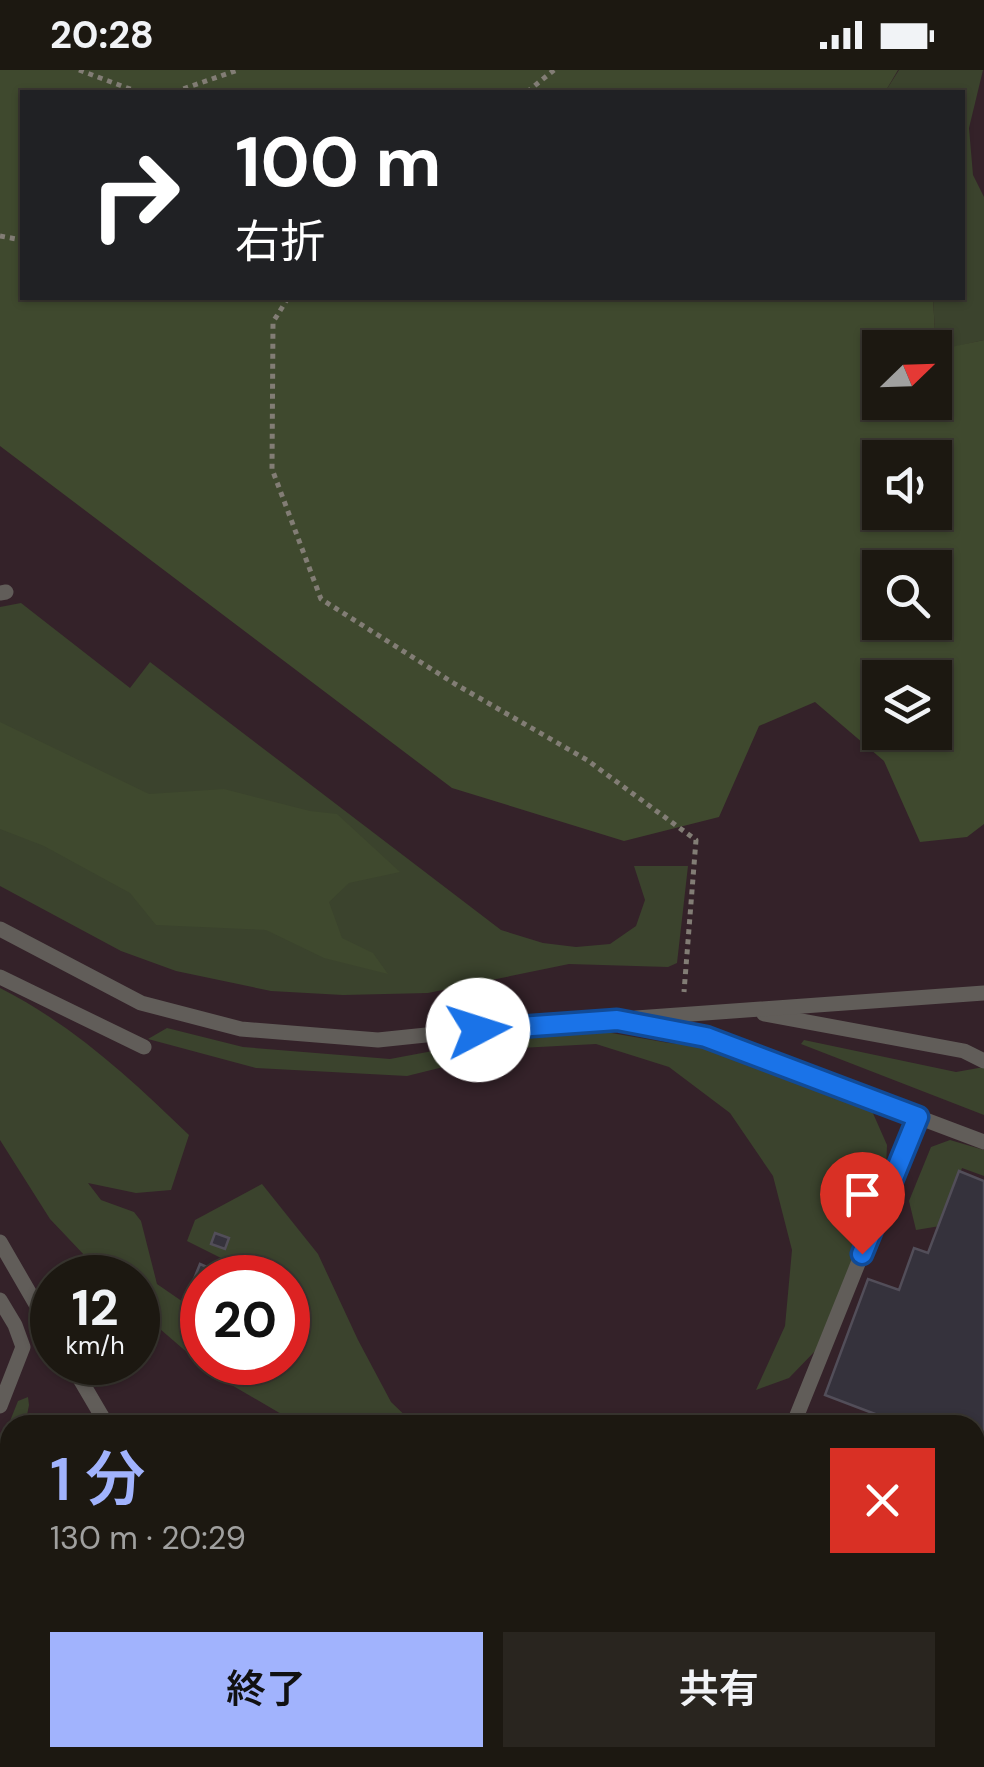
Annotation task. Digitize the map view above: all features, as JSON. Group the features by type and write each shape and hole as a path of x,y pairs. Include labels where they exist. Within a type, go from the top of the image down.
{"lane":[{"path":"0,929 141,1003 241,1029 378,1040 512,1026 984,993"},
{"path":"0,978 144,1047"},
{"path":"743,1011 964,1051 984,1061"},
{"path":"617,1020 706,1037 984,1142"},
{"path":"797,1415 918,1117"},
{"path":"0,1242 30,1294"},
{"path":"0,1300 23,1347 0,1406"},
{"path":"84,1385 101,1415"}],"path":[{"path":"78,70 133,90"},
{"path":"180,90 238,70"},
{"path":"529,90 554,70"},
{"path":"287,300 272,322 272,470 321,599 455,684 587,760 696,840 682,1015"}],"shaded area":[{"path":"0,70 984,70 984,1415 0,1415"}],"green space":[{"path":"0,70 898,70 886,90 20,90 20,300 933,300 935,330 862,330 862,420 952,420 952,347 984,340 984,824 967,837 920,842 884,761 871,750 952,750 952,660 862,660 862,742 815,702 759,726 719,817 624,841 452,788 0,446"},
{"path":"899,70 983,70 969,128 973,175 984,197 984,340 952,347 952,330 935,330 933,300 965,300 965,90 886,90"},
{"path":"21,603 130,688 150,662 501,930 543,943 576,947 610,944 636,926 645,900 634,866 688,866 677,963 668,967 569,964 428,993 343,995 271,991 176,971 121,951 0,886 0,607"},
{"path":"0,722 149,794 224,789 337,814 400,872 349,883 329,902 342,938 373,953 388,974 324,958 266,930 156,925 130,893 44,846 0,829"},
{"path":"0,988 77,1036 189,1135 171,1190 136,1193 88,1183 101,1200 134,1212 141,1221 150,1255 84,1255 50,1219 0,1140"},
{"path":"167,1028 243,1047 390,1059 518,1035 600,1031 705,1046 872,1111 887,1145 886,1170 819,1347 789,1378 756,1390 785,1326 792,1250 773,1176 730,1113 669,1067 596,1044 520,1048 407,1076 256,1068 148,1039"},
{"path":"804,1040 956,1072 984,1067 984,1115 801,1044"},
{"path":"950,1140 984,1150 984,1176 962,1168 940,1226 916,1230 909,1201 931,1147"},
{"path":"262,1184 318,1254 391,1402 405,1415 283,1415 232,1385 310,1385 310,1255 215,1255 187,1241 195,1220"},
{"path":"160,1286 180,1300 180,1346 160,1329"},
{"path":"28,1397 27,1415 12,1415 18,1401"}],"building":[{"path":"959,1171 984,1181 984,1415 878,1415 825,1395 868,1279 899,1290 914,1248 928,1253"},
{"path":"215,1233 229,1238 225,1249 211,1244"}],"route":[{"path":"478,1030 617,1020 706,1037 918,1117 862,1254"}]}
